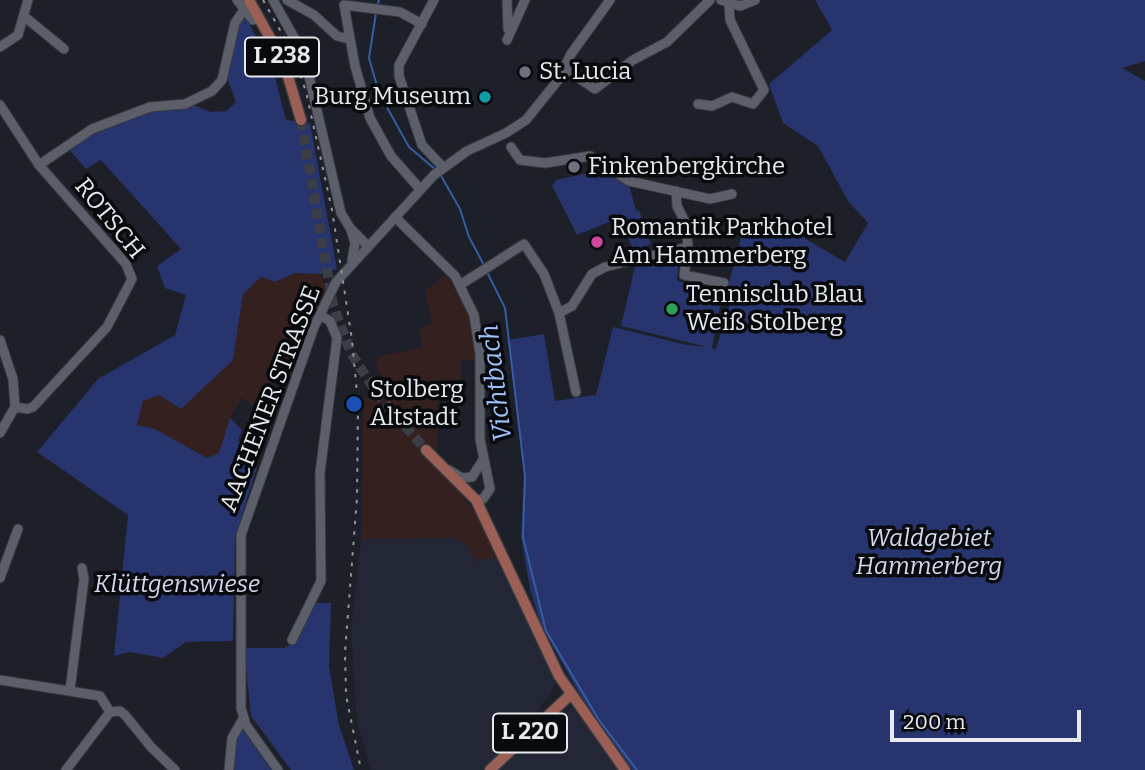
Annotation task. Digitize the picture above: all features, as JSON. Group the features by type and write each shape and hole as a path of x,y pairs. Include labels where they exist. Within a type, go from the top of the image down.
{"main road":[{"name":"L 238","path":"247,4 280,53 301,120"},
{"path":"426,450 475,500 570,695 625,770"},
{"name":"L 220","path":"490,770 570,695"}],"street":[{"path":"0,47 18,34 28,0"},
{"path":"237,0 247,4 253,20"},
{"path":"273,0 296,41 309,76 341,212 350,228 368,246"},
{"path":"287,0 314,15 337,36 349,39"},
{"path":"434,0 399,65 399,76 422,145 439,171"},
{"path":"507,0 510,14 507,40 525,0"},
{"name":"AACHENER STRASSE","path":"243,719 239,619 241,535 257,482 331,288 439,171 467,151 506,133 526,120 610,0"},
{"path":"564,68 595,89 633,60 667,42 710,0"},
{"path":"698,104 712,106 732,97 753,104 764,90 730,20 725,3 740,6 755,0"},
{"path":"39,165 92,129 150,107 194,101 212,91 222,80 235,23 247,4"},
{"path":"420,189 391,156 370,118 349,39 344,5 383,8 406,14 422,24"},
{"path":"25,17 64,49"},
{"name":"ROTSCH","path":"0,105 39,165 126,264 132,279 107,327 33,407 16,407"},
{"path":"511,147 520,160 533,162 590,156 629,181 710,199 732,194"},
{"path":"676,191 677,206 686,224 688,247 684,275 724,284"},
{"path":"395,217 448,268 460,285 474,315 480,354 479,421 487,480 475,500"},
{"path":"349,267 355,254 350,228"},
{"path":"460,285 524,244 544,274 559,313 576,392"},
{"path":"559,313 572,306 584,283 604,267 688,247"},
{"path":"292,640 321,581 320,473 337,338 330,321 320,315"},
{"path":"0,340 13,379 16,407 0,433"},
{"path":"446,468 467,478 475,475 484,460"},
{"path":"0,578 18,529"},
{"path":"70,690 84,579 82,568"},
{"path":"0,680 100,696 110,712"},
{"path":"66,770 110,712 120,711 175,770"},
{"path":"229,770 232,738 243,719 278,770"}],"shaded area":[{"path":"295,273 321,274 326,290 290,376 279,372 252,405 242,397 230,418 219,453 207,458 155,429 136,425 143,401 233,360 243,294 261,277 275,282"},
{"path":"446,273 471,319 476,360 461,360 462,379 394,383 379,373 376,366 379,356 422,348 419,328 432,324 425,291"},
{"path":"437,389 438,466 479,517 497,557 476,561 361,539 363,397 384,395 388,390"},
{"path":"454,538 464,542 476,561 497,557 556,683 533,720 482,770 371,770 357,722 351,630 361,539"},
{"path":"572,707 619,770 498,770 507,761"}],"green space":[{"name":"Waldgebiet Hammerberg","path":"815,0 1145,0 1145,61 1122,68 1145,81 1145,770 632,770 588,709 541,625 530,589 521,537 524,476 508,340 544,334 555,401 596,395 613,327 687,345 707,347 621,326 636,262 661,267 665,253 679,256 677,281 723,292 712,348 716,349 733,293 728,286 743,230 766,234 772,219 845,262 868,223 848,201 818,146 783,123 769,84 832,30"},
{"name":"Klüttgenswiese","path":"246,18 272,65 286,120 310,123 337,269 321,274 295,273 275,282 261,277 243,294 233,360 181,409 159,395 143,401 137,425 155,429 207,458 219,453 230,418 242,430 238,441 246,444 242,461 257,467 235,538 233,641 186,642 163,658 130,652 114,656 128,515 37,452 98,379 175,335 186,295 165,288 157,266 181,249 101,160 86,169 68,148 93,132 150,109 191,104 211,112 226,111 236,102 226,75 237,23"},
{"path":"600,165 629,184 636,211 639,210 651,244 633,251 621,217 577,235 552,186 556,180 584,174"},
{"path":"315,603 331,603 329,667 339,725 354,770 291,770 251,716 244,648 284,648 295,642"},
{"path":"244,731 271,770 232,770 235,732"}],"waterway":[{"name":"Vichtbach","path":"377,7 379,0"},
{"name":"Vichtbach","path":"376,13 369,58 379,93 409,147 436,170"},
{"name":"Vichtbach","path":"440,174 460,209 469,237 485,267"},
{"name":"Vichtbach","path":"487,272 505,308 525,476 523,537 546,631 599,720 637,770"}],"tunnel":[{"path":"301,120 333,305 351,353 378,395 426,450"}],"railway":[{"path":"263,0 293,53 306,92 332,210 352,340 358,404 357,498 345,652 346,695 361,770"}],"place":[{"name":"St. Lucia","path":"525,72"},
{"name":"Burg Museum","path":"485,97"},
{"name":"Finkenbergkirche","path":"574,167"},
{"name":"Romantik Parkhotel Am Hammerberg","path":"597,242"},
{"name":"Tennisclub Blau Weiß Stolberg","path":"672,309"},
{"name":"Stolberg Altstadt","path":"354,404"}]}
